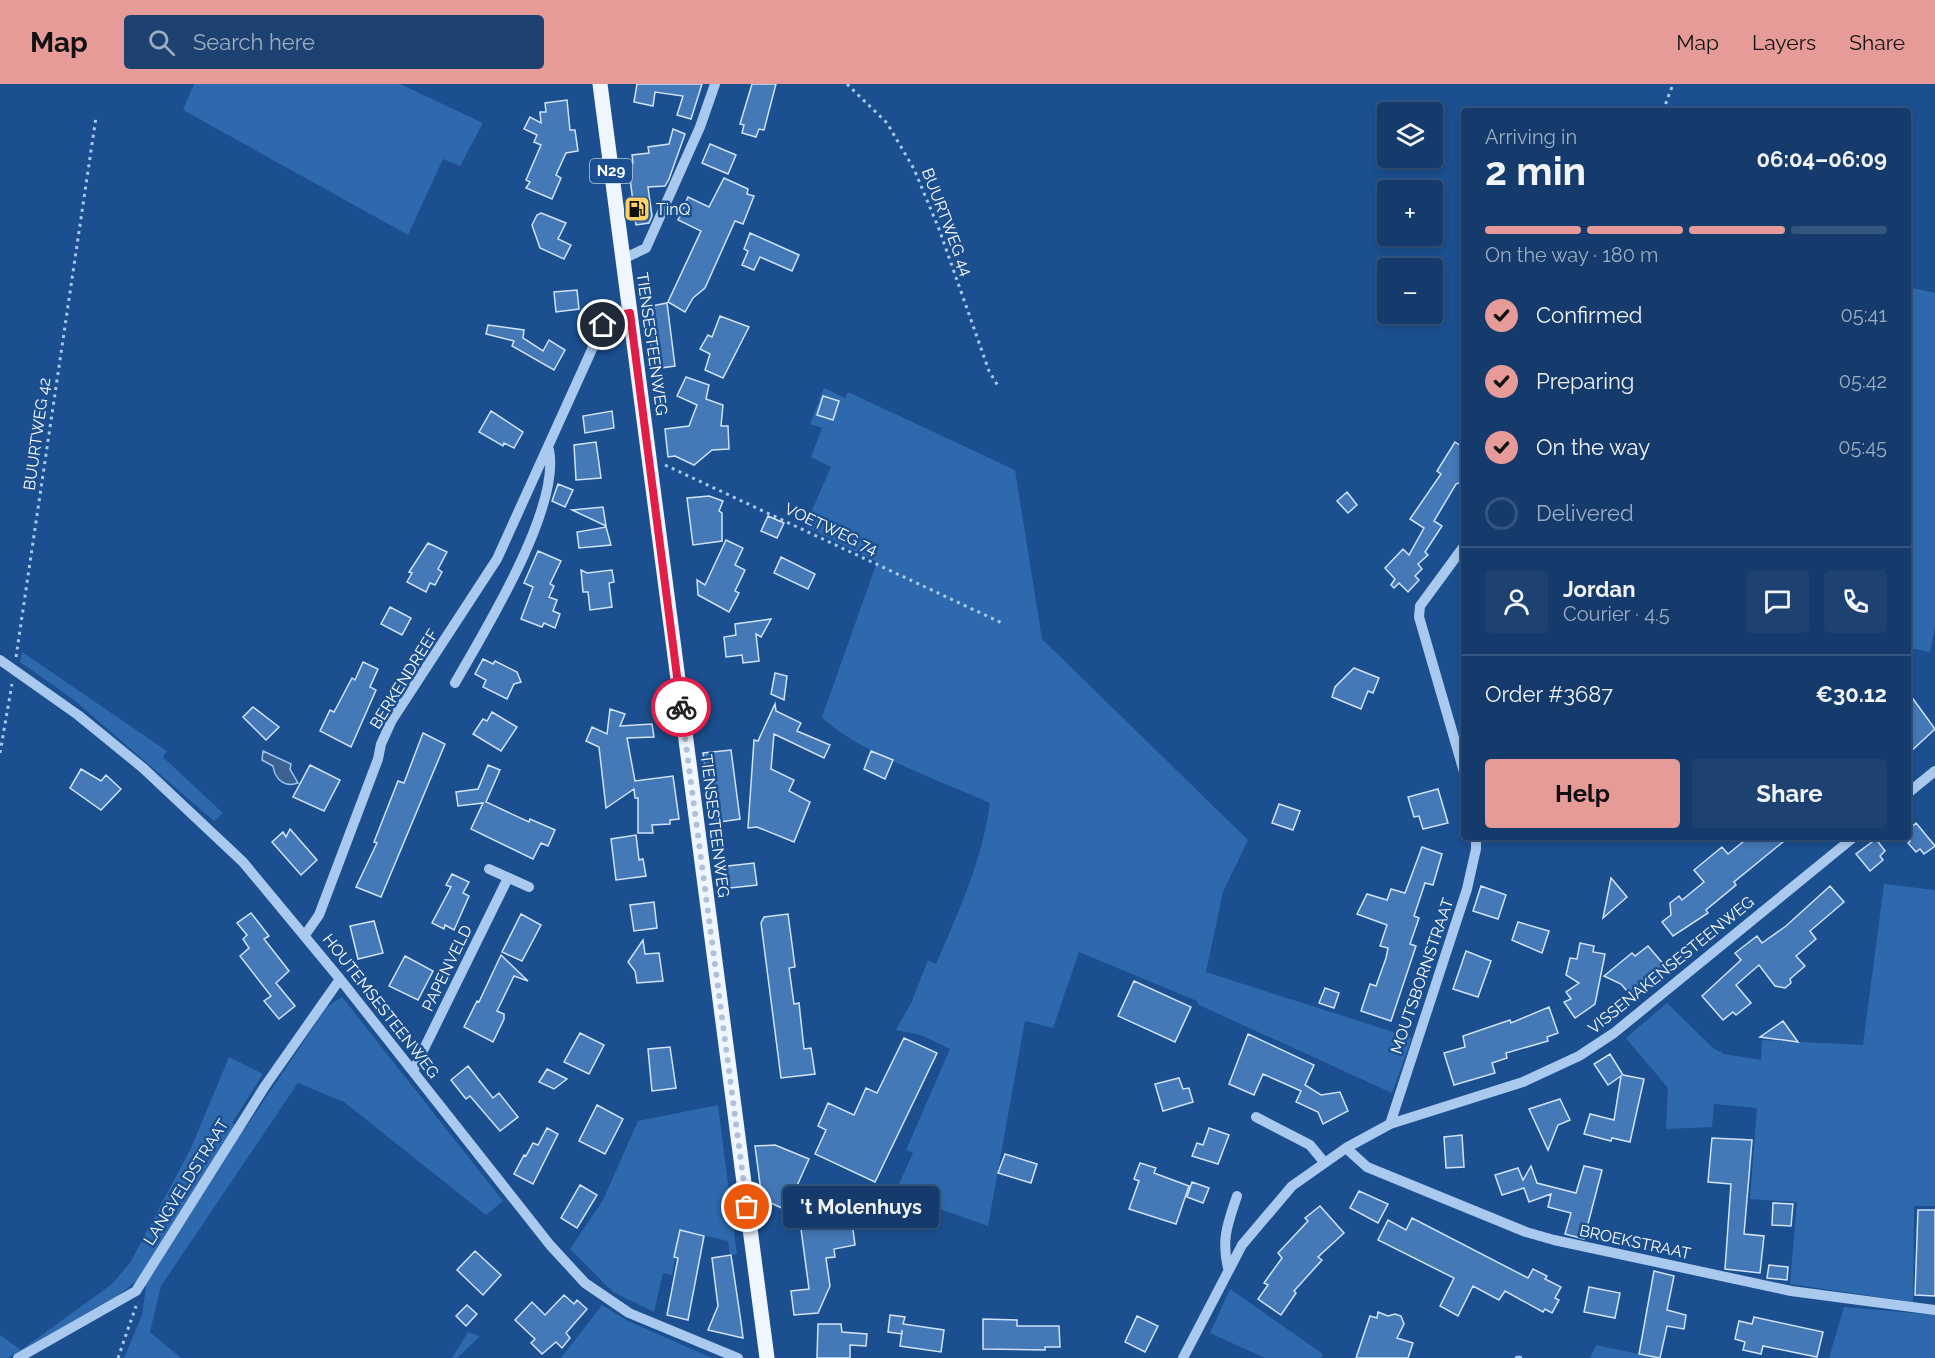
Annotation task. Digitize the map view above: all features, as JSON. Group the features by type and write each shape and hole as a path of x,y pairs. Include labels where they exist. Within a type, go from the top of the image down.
{"main road":[{"name":"TIENSESTEENWEG","path":"600,84 767,1358"}],"street":[{"path":"623,259 646,248 700,127 715,84"},
{"name":"BERKENDREEF","path":"305,935 319,915 378,759 381,744 392,720 496,559 603,325 614,316 630,313"},
{"name":"BERKENDREEF","path":"455,683 507,592 542,510 548,479 549,447"},
{"path":"1461,550 1420,606 1419,617 1461,762"},
{"name":"HOUTEMSESTEENWEG","path":"0,660 135,761 193,812 243,862 305,935 550,1245 585,1283 629,1313 738,1358"},
{"path":"1911,791 1935,771"},
{"name":"MOUTSBORNSTRAAT","path":"1390,1124 1467,889 1476,840"},
{"name":"VISSENAKENSESTEENWEG","path":"1183,1358 1228,1268 1271,1208 1292,1186 1346,1148 1390,1124 1523,1082 1579,1056 1614,1033 1850,840"},
{"path":"489,869 529,887"},
{"name":"PAPENVELD","path":"413,1071 508,878"},
{"name":"LANGVELDSTRAAT","path":"18,1358 136,1291 265,1086 340,979"},
{"path":"1256,1117 1310,1145 1324,1162"},
{"name":"BROEKSTRAAT","path":"1346,1148 1367,1167 1526,1232 1554,1240 1791,1291 1935,1310"},
{"path":"1228,1268 1224,1248 1226,1228 1237,1196"}],"path":[{"name":"BUURTWEG 44","path":"847,84 887,123 914,169 939,229 989,371 998,386"},
{"path":"1664,108 1673,84"},
{"name":"BUURTWEG 42","path":"0,753 96,117"},
{"name":"VOETWEG 74","path":"649,457 1002,623"},
{"path":"118,1358 136,1308 136,1291"}],"shaded area":[{"path":"194,84 400,84 483,123 460,166 443,159 408,235 183,110"},
{"path":"1911,288 1935,293 1935,627 1930,652 1911,649"},
{"path":"824,388 845,398 848,392 1015,470 1042,639 1248,840 1223,892 1206,972 1412,1038 1392,1093 1199,1005 1197,1001 1079,952 1053,1028 1025,1021 988,1226 895,1193 913,1153 906,1150 950,1049 921,1035 896,1030 912,1001 928,960 936,964 953,925 969,885 990,803 855,742 822,717 877,562 805,526 831,467 811,457 822,428 810,424"},
{"path":"22,652 167,751 163,757 223,813 214,821 73,699 20,662"},
{"path":"263,751 291,764 290,769 298,783 288,784 281,781 273,766 262,760"},
{"path":"1884,884 1935,890 1935,1206 1914,1206 1913,1302 1790,1284 1797,1202 1750,1199 1757,1108 1714,1104 1712,1127 1666,1129 1668,1088 1626,1038 1667,1003 1713,1048 1724,1054 1761,1060 1762,1040 1863,1045"},
{"path":"342,997 503,1201 486,1215 344,1102 298,1083 161,1286 150,1332 181,1358 124,1358 142,1315 146,1287 138,1280 115,1298 8,1358 0,1358 0,1335 21,1350 112,1284 130,1263 191,1148 229,1057 263,1074 232,1123 244,1130 327,1007"},
{"path":"718,1105 737,1254 730,1255 728,1241 680,1230 672,1275 663,1273 654,1312 613,1292 570,1249 603,1200 638,1121"},
{"path":"1230,1289 1323,1354 1321,1358 1265,1358 1210,1333"},
{"path":"602,1305 628,1321 712,1358 561,1358"},
{"path":"1844,1307 1935,1315 1935,1358 1829,1358"},
{"path":"468,1332 480,1336 457,1358 452,1358"},
{"path":"1596,1345 1657,1358 1590,1358"}],"building":[{"path":"637,84 702,84 691,119 677,115 683,96 655,92 653,106 634,102"},
{"path":"752,84 776,84 764,130 759,129 756,137 742,133 744,125 740,124"},
{"path":"567,100 570,130 575,130 578,151 566,153 556,175 561,178 552,199 526,188 530,182 526,180 541,145 534,142 537,135 524,129 530,117 541,123 540,112 546,112 545,103"},
{"path":"673,129 685,134 669,179 665,186 648,187 652,216 649,223 636,225 628,163 633,163 632,155 649,153 648,147 669,144"},
{"path":"710,144 736,155 728,174 702,163"},
{"path":"724,178 748,189 747,194 754,196 743,224 735,221 705,288 693,298 685,312 668,302 701,231 678,220 688,197 709,207"},
{"path":"541,213 566,223 558,239 571,245 564,259 540,248 532,225 537,215"},
{"path":"750,233 799,255 792,271 760,257 754,270 742,265 748,251 744,249"},
{"path":"577,290 579,309 556,312 554,292"},
{"path":"667,303 675,366 654,369 646,307"},
{"path":"720,316 749,327 723,378 705,370 710,354 700,349 708,335 712,337"},
{"path":"488,325 524,330 523,338 543,351 549,340 565,350 554,370 512,346 514,341 486,334"},
{"path":"686,377 709,385 706,399 723,405 721,426 728,426 729,449 712,450 694,465 675,456 668,457 665,429 689,426 697,405 677,396"},
{"path":"823,396 839,401 833,420 817,415"},
{"path":"491,411 523,432 514,448 504,443 503,446 479,432"},
{"path":"612,411 614,428 585,433 583,416"},
{"path":"596,442 601,478 576,480 574,445"},
{"path":"1455,442 1461,446 1461,482 1456,484 1434,521 1442,526 1425,552 1428,555 1418,564 1422,569 1415,576 1419,580 1408,592 1399,583 1394,588 1391,585 1395,579 1385,568 1403,549 1409,555 1424,528 1410,519 1441,474 1437,471"},
{"path":"558,484 573,490 565,507 552,501"},
{"path":"1347,492 1357,505 1348,513 1337,501"},
{"path":"709,496 723,501 719,511 722,513 722,541 693,545 687,498"},
{"path":"603,507 606,526 572,510"},
{"path":"768,516 784,523 777,538 761,531"},
{"path":"606,527 611,545 579,548 577,532"},
{"path":"726,540 743,548 735,565 745,570 735,591 739,593 729,612 698,595 697,580 705,585"},
{"path":"428,543 447,552 438,569 442,572 435,585 430,583 426,592 407,582 412,573 409,572"},
{"path":"538,551 561,561 550,584 554,586 549,597 557,600 553,611 560,614 555,628 544,623 542,627 521,619 533,587 524,583"},
{"path":"781,557 815,574 808,589 774,573"},
{"path":"581,570 587,573 612,570 614,582 609,583 612,607 590,610 588,592 583,592"},
{"path":"390,607 411,618 402,635 381,624"},
{"path":"771,619 761,637 756,634 759,661 743,663 742,655 726,657 724,637 736,635 735,624"},
{"path":"483,659 493,664 495,661 517,672 521,682 514,684 507,699 483,687 486,680 475,674"},
{"path":"363,662 378,669 370,687 376,690 351,747 320,731 330,710 334,712 352,678 355,680"},
{"path":"1354,668 1379,678 1373,693 1368,691 1361,709 1332,697 1335,687"},
{"path":"775,673 787,676 784,700 771,694"},
{"path":"1911,696 1935,729 1911,751"},
{"path":"775,704 776,711 801,723 797,731 830,745 824,758 774,734 771,769 794,780 789,791 810,802 794,842 757,827 748,828 754,740 758,741"},
{"path":"253,707 279,727 266,740 243,717"},
{"path":"610,709 625,714 620,726 652,724 654,737 627,738 635,781 673,776 679,819 670,820 670,824 652,825 653,833 638,833 638,798 635,798 634,789 606,808 599,747 586,741 592,727 607,734"},
{"path":"492,712 517,727 501,751 473,734 483,719 487,721"},
{"path":"423,733 445,744 381,897 356,887 377,843 374,842 398,781 404,783"},
{"path":"731,750 740,819 713,823 703,753"},
{"path":"871,751 893,760 885,779 864,769"},
{"path":"310,765 340,780 324,811 293,797"},
{"path":"488,765 500,770 486,802 529,822 530,819 555,830 548,846 541,843 533,859 471,829 483,803 458,806 456,792 478,789"},
{"path":"81,769 101,781 106,775 121,789 101,810 70,788"},
{"path":"1438,789 1448,823 1423,829 1419,816 1414,817 1408,797"},
{"path":"1279,804 1300,811 1293,830 1272,823"},
{"path":"1916,823 1935,846 1924,854 1920,849 1916,852 1908,843 1911,840 1911,827"},
{"path":"290,829 317,860 301,875 272,842 283,832 286,837"},
{"path":"636,835 639,860 643,859 646,876 616,880 611,839"},
{"path":"1745,840 1785,840 1734,882 1736,885 1706,910 1708,913 1673,936 1662,922 1671,915 1670,903 1679,896 1682,900 1704,882 1694,870 1722,847 1728,854"},
{"path":"1875,840 1885,851 1880,856 1883,860 1870,871 1856,854"},
{"path":"1422,847 1442,854 1433,885 1425,883 1414,916 1419,918 1410,944 1416,946 1391,1021 1361,1011 1370,984 1376,986 1388,948 1380,946 1387,925 1357,914 1367,894 1387,900 1391,889 1405,893"},
{"path":"754,863 757,885 721,889 719,867"},
{"path":"452,874 469,882 463,893 469,896 454,930 445,925 444,929 432,923 451,887 446,885"},
{"path":"1611,878 1627,897 1603,918"},
{"path":"1481,886 1506,895 1498,919 1473,911"},
{"path":"1830,886 1844,902 1810,931 1816,939 1796,956 1805,966 1790,979 1791,983 1785,988 1775,986 1759,965 1736,985 1751,1003 1736,1015 1733,1012 1723,1020 1702,996 1741,960 1735,953 1757,936 1762,943 1786,926"},
{"path":"654,902 657,928 634,931 630,905"},
{"path":"251,913 269,936 264,939 289,971 276,983 295,1006 279,1019 264,1001 271,996 240,956 249,948 243,939 247,935 237,923"},
{"path":"521,914 541,925 522,961 502,952"},
{"path":"788,914 795,967 789,968 794,1004 799,1003 804,1049 811,1048 815,1074 781,1078 761,923 764,917"},
{"path":"374,921 383,953 358,959 350,926"},
{"path":"1518,922 1549,931 1542,953 1512,940"},
{"path":"643,940 645,954 659,953 663,981 637,983 635,971 628,962"},
{"path":"1580,943 1594,946 1593,952 1605,954 1595,1004 1575,1018 1564,1002 1571,999 1566,992 1579,983 1566,975 1570,958 1577,959"},
{"path":"1648,946 1665,966 1652,976 1655,980 1633,998 1621,984 1604,976 1632,953 1635,956"},
{"path":"1466,951 1491,961 1478,997 1453,989"},
{"path":"501,955 528,981 514,976 497,1011 504,1014 504,1019 493,1042 464,1027 477,1001 479,1002"},
{"path":"405,956 433,971 418,1000 389,986"},
{"path":"1134,981 1191,1007 1175,1042 1118,1016"},
{"path":"1325,988 1339,993 1334,1008 1319,1003"},
{"path":"1549,1007 1558,1033 1547,1037 1548,1041 1506,1053 1507,1058 1492,1063 1495,1073 1454,1085 1444,1053 1465,1047 1463,1036 1510,1020 1511,1023"},
{"path":"1783,1021 1798,1042 1760,1037"},
{"path":"580,1033 604,1045 589,1074 564,1062"},
{"path":"1248,1034 1314,1065 1305,1085 1321,1095 1340,1092 1348,1111 1323,1124 1318,1112 1296,1102 1301,1091 1263,1074 1254,1095 1229,1084"},
{"path":"904,1038 937,1053 875,1182 815,1154 826,1130 818,1126 828,1103 854,1115 866,1088 877,1093"},
{"path":"670,1047 676,1088 652,1091 648,1049"},
{"path":"1610,1054 1623,1075 1644,1079 1630,1142 1612,1138 1611,1141 1584,1134 1590,1114 1614,1120 1621,1076 1608,1085 1594,1064"},
{"path":"468,1066 493,1098 499,1093 518,1117 500,1131 470,1096 466,1099 451,1080"},
{"path":"547,1069 567,1079 554,1089 539,1082"},
{"path":"1179,1078 1183,1089 1189,1088 1193,1102 1163,1111 1155,1084"},
{"path":"1560,1099 1570,1120 1558,1125 1548,1150 1529,1109"},
{"path":"597,1105 623,1119 605,1154 579,1141"},
{"path":"547,1128 558,1134 533,1184 514,1174 524,1155 526,1156 533,1143 538,1145"},
{"path":"1209,1128 1229,1135 1218,1164 1192,1156 1197,1143 1203,1145"},
{"path":"1462,1135 1464,1167 1446,1168 1444,1137"},
{"path":"1712,1138 1752,1140 1744,1234 1764,1236 1760,1273 1725,1269 1731,1184 1708,1182"},
{"path":"775,1145 809,1159 786,1210 762,1199 755,1146"},
{"path":"1005,1154 1037,1164 1031,1183 998,1173"},
{"path":"1140,1163 1156,1168 1154,1173 1189,1186 1176,1224 1129,1209 1139,1181 1134,1179"},
{"path":"1531,1166 1537,1183 1576,1193 1584,1166 1602,1170 1584,1239 1565,1234 1571,1213 1548,1207 1551,1194 1529,1202 1524,1188 1502,1195 1495,1175 1518,1168 1523,1180"},
{"path":"1192,1182 1209,1188 1203,1203 1187,1197"},
{"path":"580,1185 597,1195 577,1228 561,1218"},
{"path":"1359,1191 1388,1204 1378,1223 1350,1208"},
{"path":"1773,1203 1793,1204 1791,1226 1772,1225"},
{"path":"1320,1206 1344,1233 1318,1257 1322,1260 1294,1291 1296,1293 1281,1315 1258,1299 1268,1285 1264,1283 1282,1258 1278,1253 1308,1221 1305,1218"},
{"path":"1918,1210 1935,1210 1935,1296 1915,1295"},
{"path":"1412,1218 1528,1278 1533,1269 1547,1276 1545,1279 1561,1287 1555,1298 1559,1300 1552,1313 1545,1309 1543,1312 1505,1291 1499,1300 1473,1286 1458,1316 1440,1306 1454,1278 1378,1240 1388,1220 1406,1230"},
{"path":"852,1222 855,1245 834,1249 835,1257 826,1258 830,1286 818,1313 794,1315 791,1291 809,1289 801,1229"},
{"path":"680,1230 704,1236 688,1320 667,1315 678,1258 674,1257"},
{"path":"475,1251 501,1275 483,1295 457,1270"},
{"path":"731,1255 743,1338 708,1330 718,1306 712,1258"},
{"path":"1769,1265 1788,1267 1787,1280 1767,1278"},
{"path":"1654,1271 1674,1276 1667,1310 1686,1315 1684,1329 1667,1326 1660,1358 1639,1354"},
{"path":"1589,1287 1620,1293 1615,1318 1584,1312"},
{"path":"564,1295 574,1304 577,1300 587,1309 566,1333 570,1338 562,1348 556,1342 542,1354 531,1343 535,1339 515,1320 532,1302 545,1315"},
{"path":"467,1305 477,1314 466,1326 456,1316"},
{"path":"1378,1312 1388,1316 1395,1314 1401,1316 1404,1324 1397,1338 1413,1343 1408,1358 1356,1358 1370,1316 1377,1318"},
{"path":"890,1315 905,1317 903,1324 944,1330 941,1352 900,1346 902,1334 888,1332"},
{"path":"1137,1316 1158,1326 1145,1352 1125,1342"},
{"path":"1754,1317 1823,1332 1817,1357 1763,1346 1761,1354 1743,1350 1745,1342 1735,1339 1739,1321 1752,1324"},
{"path":"983,1319 1017,1320 1017,1326 1059,1326 1060,1347 1045,1347 1045,1350 983,1349"},
{"path":"818,1324 841,1324 842,1332 867,1334 866,1346 850,1345 850,1358 817,1358"}],"way so far":[{"path":"681,707 747,1207"}],"place":[{"name":"TinQ","path":"637,209"},
{"name":"'t Molenhuys","path":"747,1207"}],"route":[{"path":"603,325 614,316 630,313 681,707"}]}
